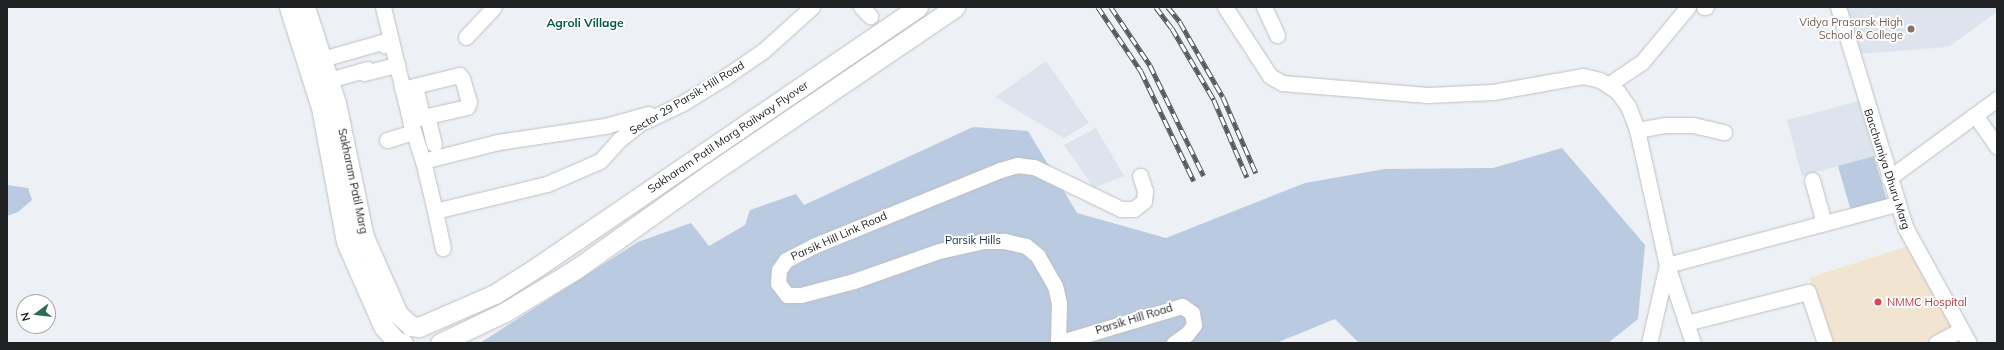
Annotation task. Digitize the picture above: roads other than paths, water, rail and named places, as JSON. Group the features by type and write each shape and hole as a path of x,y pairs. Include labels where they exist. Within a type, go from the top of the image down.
{"main road":[{"name":"Sakharam Patil Marg Railway Flyover","path":"537,267 918,7"},
{"name":"Sakharam Patil Marg Railway Flyover","path":"440,343 505,312 576,269 711,173 955,7"},
{"name":"Sakharam Patil Marg","path":"300,9 322,59 329,80 345,143 364,238 389,296 403,321 411,326 428,325 495,294 537,267"},
{"name":"Sakharam Patil Marg","path":"300,9 321,107 346,242 383,326 397,342"}],"street":[{"path":"383,7 397,65 409,88 418,122 423,160 443,248"},
{"path":"466,37 494,7"},
{"name":"Sector 29 Parsik Hill Road","path":"435,211 548,184 600,161 620,139 639,124 681,104 763,51 812,7"},
{"path":"1225,7 1270,76 1282,82 1428,95 1493,92 1583,76 1600,80 1617,91 1628,106 1637,130 1667,265 1693,343"},
{"path":"1264,7 1277,35"},
{"path":"1608,85 1642,62 1688,7"},
{"name":"Bacchumiya Dhuru Marg","path":"1838,7 1896,204 1906,229 1960,330 1969,343"},
{"path":"322,59 382,42 384,45"},
{"path":"329,80 397,65"},
{"path":"386,140 418,122 467,107 469,102 462,78 459,75 409,88"},
{"path":"1889,178 1997,99"},
{"path":"423,160 498,142 606,126 681,104"},
{"path":"1975,115 1997,147"},
{"path":"418,122 434,144"},
{"path":"1637,130 1666,125 1693,125 1724,132"},
{"name":"Parsik Hill Link Road","path":"1058,343 1059,303 1055,286 1038,256 1026,246 1004,241 984,241 939,251 854,281 801,295 787,295 778,283 779,270 786,260 813,246 1000,170 1017,166 1034,167 1121,209 1134,208 1144,201 1145,190 1140,176"},
{"path":"1812,180 1824,223"},
{"path":"1667,265 1896,204"},
{"path":"1648,343 1667,265"},
{"path":"1686,323 1808,292 1824,343"},
{"name":"Parsik Hill Road","path":"1058,343 1182,306 1192,313 1194,325 1187,334 1174,343"},
{"path":"1936,343 1960,330"}],"railway":[{"path":"1098,7 1141,71 1194,181"},
{"path":"1111,7 1150,65 1204,176"},
{"path":"1156,7 1172,28 1214,100 1247,177"},
{"path":"1168,7 1180,22 1223,97 1256,173"}],"place":[{"name":"Vidya Prasarsk High School & College","path":"1911,29"},
{"name":"NMMC Hospital","path":"1878,302"}],"district":[{"name":"Agroli Village","path":"585,23"}],"park label":[{"name":"Parsik Hills","path":"973,240"}]}
